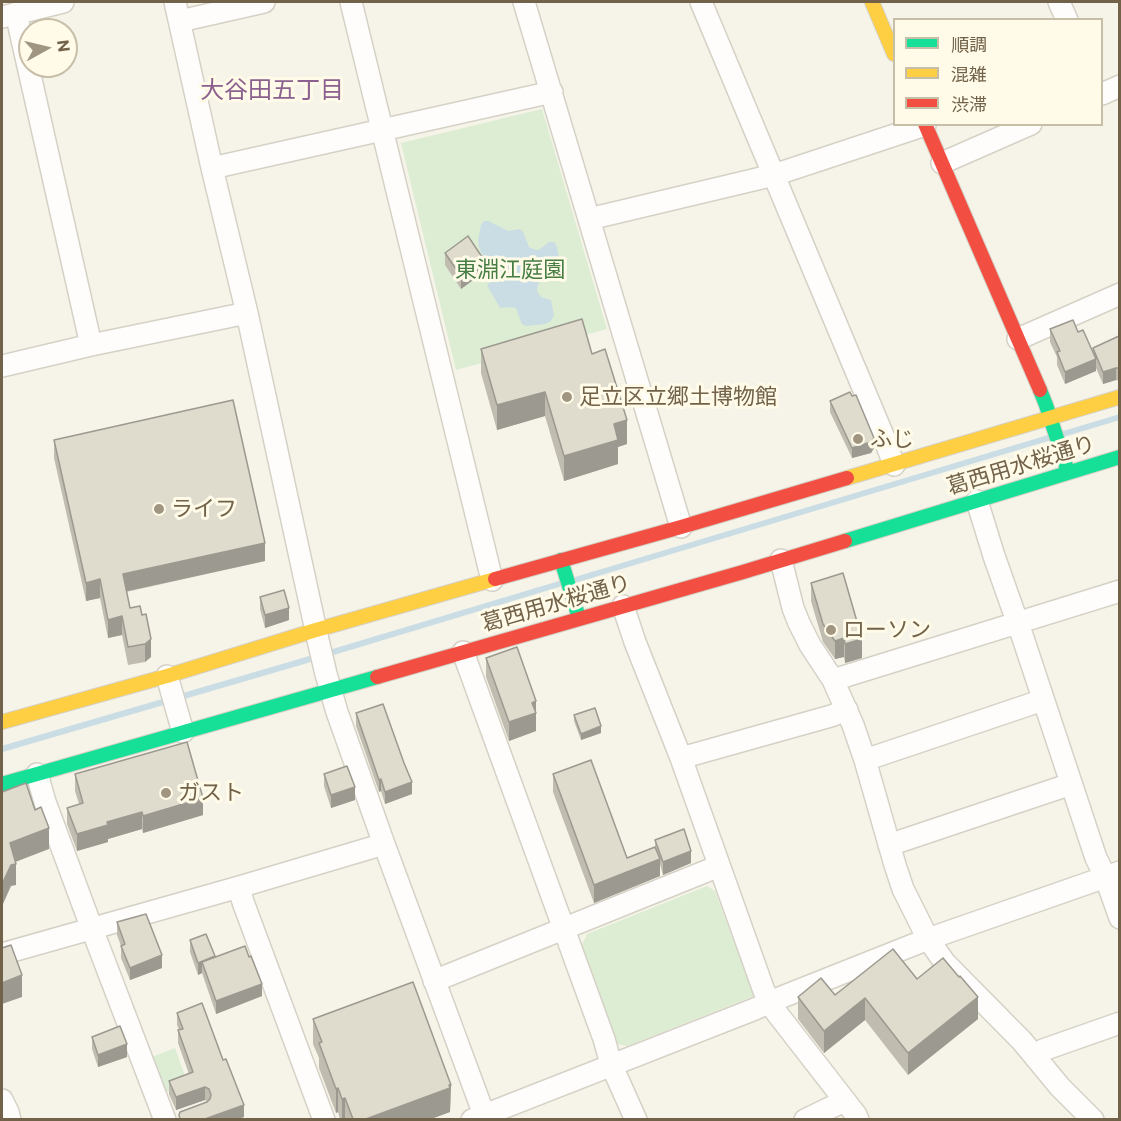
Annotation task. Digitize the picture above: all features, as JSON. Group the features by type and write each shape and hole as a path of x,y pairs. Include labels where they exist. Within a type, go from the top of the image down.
{"street":[{"path":"63,2 9,15 91,345"},
{"path":"264,2 177,11 247,314 317,635 337,712 434,981 480,1118 928,939 1112,874"},
{"path":"351,2 492,580"},
{"path":"524,2 681,527"},
{"path":"701,2 894,465"},
{"path":"872,2 893,52"},
{"path":"1059,2 1066,18"},
{"path":"1103,93 1119,86"},
{"path":"212,168 552,92"},
{"path":"589,219 774,175 922,126"},
{"path":"925,126 1018,339 1052,423 1068,472"},
{"path":"942,163 1026,126"},
{"path":"1018,339 1119,294"},
{"path":"2,366 91,345 247,314"},
{"path":"2,722 168,679 561,560 894,465 1052,423 1119,398"},
{"name":"葛西用水桜通り","path":"2,784 181,724 329,681 464,652 781,560 1119,457"},
{"path":"977,501 1096,858 1112,874 1119,918"},
{"path":"561,560 579,618"},
{"path":"781,560 799,623 810,645 833,680 847,710 865,760 903,889 928,939 945,963 1022,1041 1060,1087 1093,1119"},
{"path":"833,680 1017,622 1118,596"},
{"path":"623,606 681,758 769,1002 858,1119"},
{"path":"464,652 606,1045 611,1065 636,1119"},
{"path":"168,679 181,724"},
{"path":"865,760 1043,700"},
{"path":"681,758 847,710"},
{"path":"37,774 45,802 92,929 165,1119"},
{"path":"889,845 1071,784"},
{"path":"2,954 384,844"},
{"path":"434,981 719,866"},
{"path":"239,887 324,1119"},
{"path":"1035,1057 1043,1050 1119,1023"},
{"path":"2,1100 10,1119"},
{"path":"805,1119 844,1101"}],"green space":[{"name":"東淵江庭園","path":"542,109 607,329 456,370 401,143"},
{"path":"707,886 715,891 754,996 627,1046 618,1044 582,945 587,934"},
{"path":"175,1048 188,1084 165,1092 152,1057"}],"shaded area":[{"path":"484,221 508,231 520,229 529,247 533,249 539,250 549,242 554,242 560,264 545,269 546,277 538,284 537,291 541,297 551,300 554,315 551,321 526,326 522,324 516,308 500,308 487,285 497,277 497,272 491,262 485,262 479,247 481,225"}],"building":[{"path":"468,236 484,260 461,276 445,253"},
{"path":"582,319 592,354 605,349 627,420 614,424 618,440 564,456 545,392 497,405 481,349"},
{"path":"1073,320 1078,332 1083,330 1096,359 1065,372 1057,352 1060,351 1050,329"},
{"path":"1119,336 1119,368 1103,372 1093,348"},
{"path":"850,392 852,396 856,395 874,438 871,442 852,448 830,401"},
{"name":"ライフ","path":"233,400 265,543 123,574 130,608 140,606 142,615 146,614 151,639 145,644 128,647 122,616 108,620 100,579 86,583 54,440"},
{"path":"843,573 862,639 845,644 844,638 835,641 823,624 811,583"},
{"path":"284,590 289,608 265,615 260,597"},
{"path":"517,647 536,701 532,703 536,713 509,722 486,658"},
{"path":"383,704 412,782 385,792 356,713"},
{"path":"595,708 601,726 581,734 574,715"},
{"path":"187,742 203,798 143,816 142,812 107,822 108,825 77,834 67,808 83,803 75,774"},
{"path":"591,760 627,858 655,847 660,859 594,885 553,774"},
{"path":"347,766 355,787 331,795 324,774"},
{"path":"26,783 35,810 41,807 49,828 10,843 16,864 11,865 2,883 2,792"},
{"path":"684,829 691,851 663,862 655,840"},
{"path":"146,914 162,955 130,968 121,946 125,944 117,922"},
{"path":"206,934 215,956 198,963 190,940"},
{"path":"11,945 22,975 2,983 2,948"},
{"path":"245,946 262,984 216,1001 202,962"},
{"path":"893,949 917,979 943,958 978,997 908,1053 865,998 824,1031 798,997 821,978 835,995"},
{"path":"413,982 451,1085 449,1085 450,1088 366,1119 353,1119 345,1098 342,1099 338,1088 336,1089 313,1019"},
{"path":"202,1003 223,1060 226,1059 244,1105 205,1119 180,1119 180,1112 207,1102 211,1095 209,1089 205,1087 176,1097 169,1081 193,1072 178,1030 183,1029 177,1013"},
{"path":"120,1026 127,1044 98,1055 92,1037"}],"waterway":[{"path":"1063,434 1120,417"},
{"path":"575,580 1048,438"},
{"path":"2,749 559,584"}],"traffic: fast":[{"path":"1040,390 1068,472"},
{"path":"845,541 1120,457"},
{"path":"561,560 579,618"},
{"path":"2,784 377,677"}],"traffic: slow":[{"path":"872,2 893,52"},
{"path":"847,478 1120,397"},
{"path":"2,722 495,579"}],"traffic: jam":[{"path":"926,126 1040,390"},
{"path":"495,579 847,478"},
{"path":"377,677 845,541"}],"place":[{"name":"足立区立郷土博物館","path":"567,397"},
{"name":"ふじ","path":"858,439"},
{"name":"ライフ","path":"159,509"},
{"name":"ローソン","path":"831,630"},
{"name":"ガスト","path":"166,793"}],"district":[{"name":"大谷田五丁目","path":"272,90"}]}
